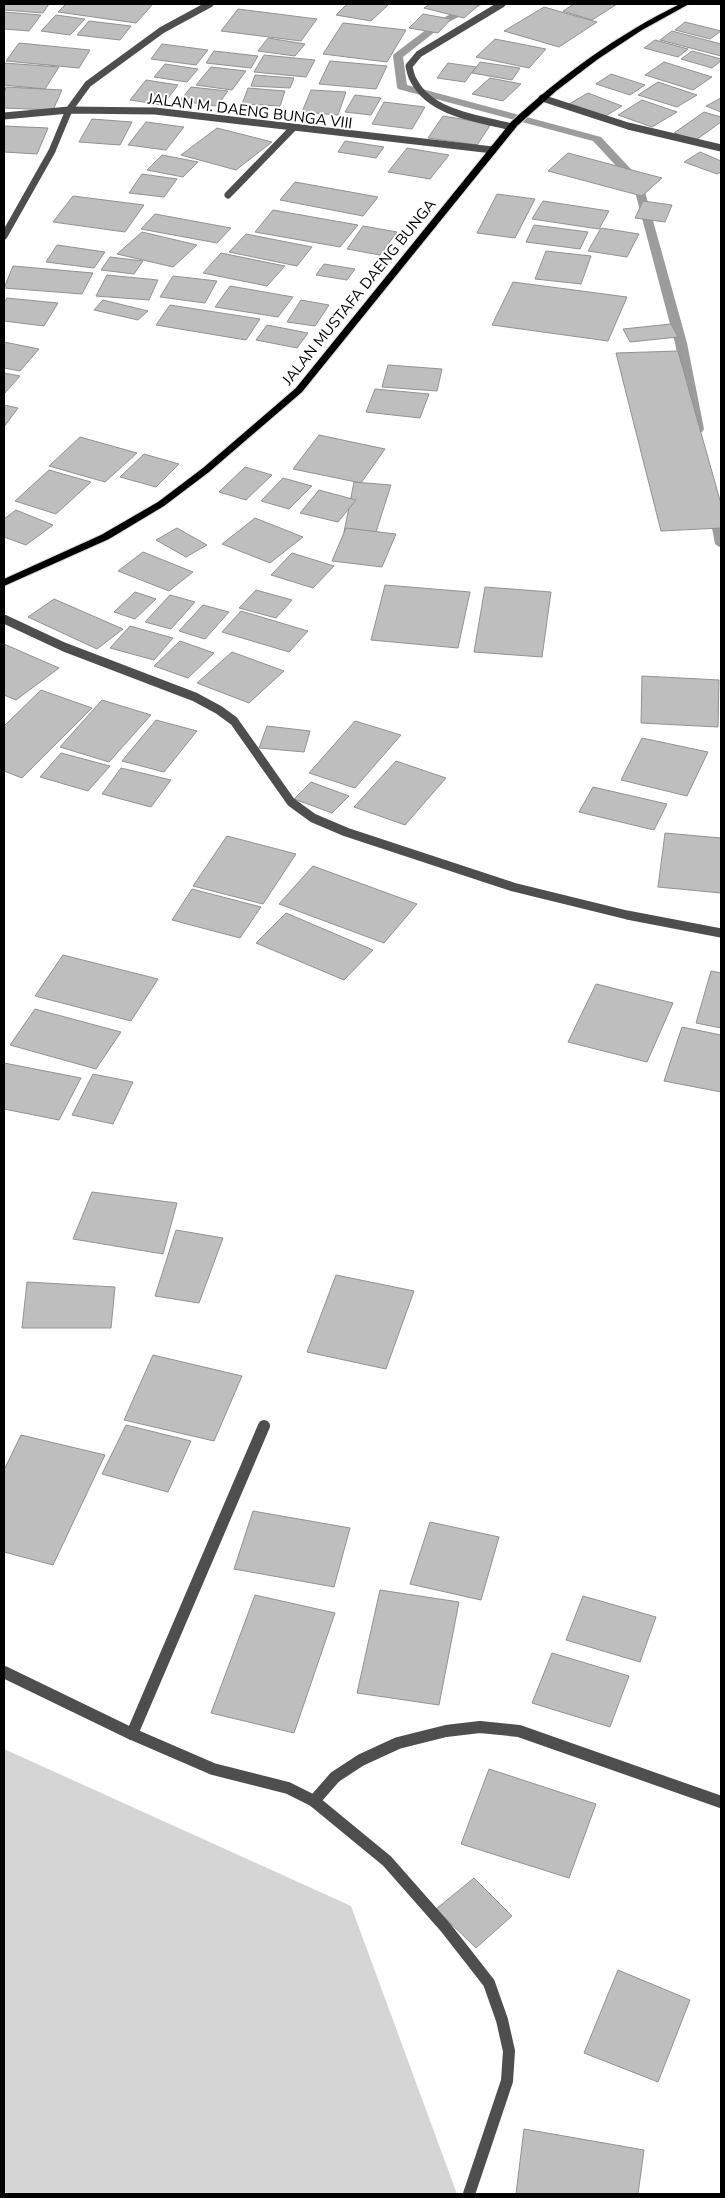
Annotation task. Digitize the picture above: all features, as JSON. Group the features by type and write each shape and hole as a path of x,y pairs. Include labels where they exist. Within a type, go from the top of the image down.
{"main road":[{"name":"JALAN MUSTAFA DAENG BUNGA","path":"4,583 104,537 161,504 206,470 298,390 513,125 532,106 620,40 663,14 686,4"}],"street":[{"path":"4,236 52,151 69,110 88,84 162,30 210,4"},
{"path":"502,4 419,54 409,66 410,77 418,90 435,102 454,111 513,125"},
{"path":"542,98 628,126 721,148"},
{"name":"JALAN M. DAENG BUNGA VIII","path":"4,116 69,110 154,111 493,150"},
{"path":"228,195 293,128"},
{"path":"4,619 64,647 195,697 219,710 234,721 291,802 313,818 346,832 513,887 627,915 721,933"},
{"path":"132,1734 264,1426"},
{"path":"4,1672 132,1734 213,1769 288,1788 314,1801 387,1861 446,1928 489,1983 502,2020 509,2051 506,2081 469,2194"},
{"path":"314,1801 335,1777 361,1760 398,1743 446,1731 480,1727 519,1731 721,1802"}],"shaded area":[{"path":"4,1749 351,1906 457,2194 4,2194"}],"building":[{"path":"4,4 49,4 43,13 4,10"},
{"path":"66,4 153,4 136,23 58,12"},
{"path":"347,4 388,5 371,21 336,15"},
{"path":"430,4 479,5 464,18 424,8"},
{"path":"574,4 617,4 592,20 563,11"},
{"path":"544,7 597,22 559,47 504,31"},
{"path":"238,9 317,19 301,41 221,31"},
{"path":"4,12 41,15 29,31 4,29"},
{"path":"423,14 451,19 438,33 409,28"},
{"path":"56,15 85,19 70,35 41,31"},
{"path":"89,21 131,26 120,40 77,35"},
{"path":"685,22 721,31 710,39 675,30"},
{"path":"343,23 406,30 387,62 323,54"},
{"path":"672,31 721,44 721,56 660,40"},
{"path":"268,38 305,44 295,56 258,51"},
{"path":"495,39 546,49 529,68 476,57"},
{"path":"655,40 688,49 678,57 644,48"},
{"path":"19,43 90,50 79,68 6,61"},
{"path":"162,44 208,50 196,65 151,59"},
{"path":"214,51 258,56 251,68 206,63"},
{"path":"692,51 721,59 721,61 712,68 681,59"},
{"path":"264,55 315,60 306,77 254,72"},
{"path":"330,61 387,66 376,89 319,84"},
{"path":"480,62 520,68 512,80 472,73"},
{"path":"664,62 712,77 693,90 645,75"},
{"path":"4,63 59,67 45,89 4,85"},
{"path":"448,63 476,67 465,82 437,78"},
{"path":"165,64 198,69 187,82 154,77"},
{"path":"211,67 246,71 232,90 196,85"},
{"path":"611,74 645,85 630,95 596,84"},
{"path":"255,75 294,78 290,88 251,86"},
{"path":"490,78 521,84 503,101 472,94"},
{"path":"146,80 178,85 163,105 130,100"},
{"path":"658,82 697,95 677,107 638,95"},
{"path":"6,87 62,90 53,110 4,108"},
{"path":"191,87 228,91 217,106 180,101"},
{"path":"248,88 285,91 280,106 242,104"},
{"path":"311,90 346,92 338,115 302,112"},
{"path":"588,93 622,106 604,117 569,104"},
{"path":"355,95 381,98 371,115 345,112"},
{"path":"721,98 721,112 706,106"},
{"path":"642,100 677,112 652,127 618,115"},
{"path":"384,102 425,107 412,129 372,124"},
{"path":"704,112 721,117 721,122 696,140 674,133"},
{"path":"443,116 491,124 477,145 428,138"},
{"path":"92,119 132,122 120,145 79,142"},
{"path":"146,122 184,127 166,150 128,145"},
{"path":"4,126 48,128 37,154 4,152"},
{"path":"217,128 272,142 236,170 181,155"},
{"path":"345,141 384,147 376,158 338,152"},
{"path":"407,148 449,155 430,179 388,172"},
{"path":"700,152 721,161 721,172 717,174 684,162"},
{"path":"568,153 662,178 642,196 548,171"},
{"path":"162,155 198,162 183,177 147,170"},
{"path":"142,174 177,179 164,197 129,193"},
{"path":"295,182 378,197 363,216 280,200"},
{"path":"497,194 535,199 515,238 477,233"},
{"path":"73,196 144,205 125,232 53,222"},
{"path":"543,201 609,211 599,229 532,219"},
{"path":"643,201 672,205 665,222 635,218"},
{"path":"273,210 358,225 340,247 255,232"},
{"path":"155,214 231,228 217,243 141,229"},
{"path":"534,225 588,232 580,249 526,242"},
{"path":"363,226 397,232 380,255 347,249"},
{"path":"601,228 639,234 627,257 588,251"},
{"path":"142,232 197,245 173,267 117,254"},
{"path":"246,234 312,247 297,266 229,252"},
{"path":"57,245 105,252 94,268 46,262"},
{"path":"546,251 591,256 581,284 535,279"},
{"path":"221,253 285,266 267,286 203,273"},
{"path":"110,257 143,261 134,274 101,270"},
{"path":"324,264 355,269 347,280 316,275"},
{"path":"13,266 93,273 82,294 4,288"},
{"path":"107,275 158,280 149,300 96,296"},
{"path":"173,276 217,281 205,303 160,297"},
{"path":"513,282 627,297 608,341 492,325"},
{"path":"230,286 293,297 278,317 215,307"},
{"path":"7,298 58,303 44,326 4,321 4,303"},
{"path":"103,300 148,311 138,320 94,310"},
{"path":"301,300 329,305 315,326 287,322"},
{"path":"170,305 260,319 246,340 156,325"},
{"path":"671,324 678,337 630,342 623,329"},
{"path":"267,325 308,333 297,348 256,340"},
{"path":"4,342 39,349 20,371 4,368"},
{"path":"678,351 721,504 721,528 661,531 616,353"},
{"path":"388,365 442,369 437,391 382,387"},
{"path":"4,373 20,376 4,394"},
{"path":"375,389 429,394 420,418 366,412"},
{"path":"4,405 18,408 4,427"},
{"path":"319,435 385,449 361,483 293,469"},
{"path":"80,437 137,453 105,482 49,466"},
{"path":"144,454 179,464 156,487 120,477"},
{"path":"245,467 272,475 246,500 219,492"},
{"path":"49,470 91,482 56,514 15,501"},
{"path":"283,478 312,486 289,509 261,501"},
{"path":"354,482 391,485 376,532 344,532"},
{"path":"319,490 356,500 338,522 300,513"},
{"path":"16,510 53,525 26,545 4,537 4,519"},
{"path":"255,518 303,537 270,563 222,544"},
{"path":"177,528 207,545 186,557 156,540"},
{"path":"346,528 396,534 382,567 332,561"},
{"path":"143,552 193,572 169,591 118,571"},
{"path":"292,553 334,566 313,588 271,575"},
{"path":"385,585 470,592 458,648 371,640"},
{"path":"485,587 551,592 542,657 474,652"},
{"path":"256,590 292,600 276,618 239,608"},
{"path":"135,592 156,599 135,619 114,612"},
{"path":"170,595 195,602 171,629 145,622"},
{"path":"54,599 123,629 97,649 28,617"},
{"path":"203,605 229,612 205,639 179,631"},
{"path":"241,611 308,631 289,652 222,632"},
{"path":"130,626 173,638 154,660 110,648"},
{"path":"180,641 214,653 188,678 154,666"},
{"path":"4,644 59,668 16,700 4,695"},
{"path":"232,652 284,671 249,703 197,683"},
{"path":"642,676 719,680 718,727 641,723"},
{"path":"41,690 92,708 22,778 4,771 4,726"},
{"path":"102,700 151,715 109,762 60,747"},
{"path":"156,720 197,731 164,772 122,761"},
{"path":"355,721 401,735 355,788 309,773"},
{"path":"267,726 310,731 304,752 259,748"},
{"path":"642,738 708,752 687,796 621,780"},
{"path":"61,753 110,766 88,791 40,777"},
{"path":"396,761 446,778 405,825 354,807"},
{"path":"121,768 171,780 151,807 102,794"},
{"path":"311,782 349,796 332,813 294,799"},
{"path":"593,787 667,804 654,830 579,812"},
{"path":"665,833 721,838 721,893 658,887"},
{"path":"227,836 296,854 263,904 193,886"},
{"path":"313,866 417,904 384,943 279,904"},
{"path":"192,889 261,907 240,938 172,920"},
{"path":"286,913 373,950 344,980 256,943"},
{"path":"63,955 158,979 131,1021 35,996"},
{"path":"711,971 721,973 721,1028 696,1023"},
{"path":"596,984 673,1003 647,1062 568,1042"},
{"path":"35,1009 121,1032 96,1069 10,1045"},
{"path":"682,1027 721,1035 721,1092 664,1081"},
{"path":"4,1063 81,1078 59,1120 4,1109"},
{"path":"93,1074 133,1082 113,1124 72,1115"},
{"path":"92,1192 177,1203 163,1254 73,1239"},
{"path":"176,1230 223,1238 199,1303 155,1296"},
{"path":"336,1275 414,1291 386,1369 307,1352"},
{"path":"27,1282 115,1287 111,1328 22,1328"},
{"path":"153,1355 242,1376 214,1441 124,1420"},
{"path":"126,1425 191,1441 168,1492 102,1474"},
{"path":"21,1435 105,1455 53,1565 4,1552 4,1470"},
{"path":"253,1511 350,1528 334,1587 234,1569"},
{"path":"430,1522 499,1537 481,1600 410,1584"},
{"path":"380,1590 459,1602 439,1705 357,1693"},
{"path":"255,1595 335,1613 294,1733 211,1713"},
{"path":"583,1596 656,1617 640,1662 566,1640"},
{"path":"552,1653 629,1676 610,1727 532,1703"},
{"path":"489,1769 596,1804 569,1878 461,1844"},
{"path":"474,1878 512,1916 476,1948 436,1909"},
{"path":"618,1970 690,2000 658,2082 584,2053"},
{"path":"524,2129 644,2150 638,2194 516,2194"}],"waterway":[{"path":"478,4 442,22 398,56 402,87 597,139 638,183 681,343 698,429"},
{"path":"714,507 721,544"}]}
